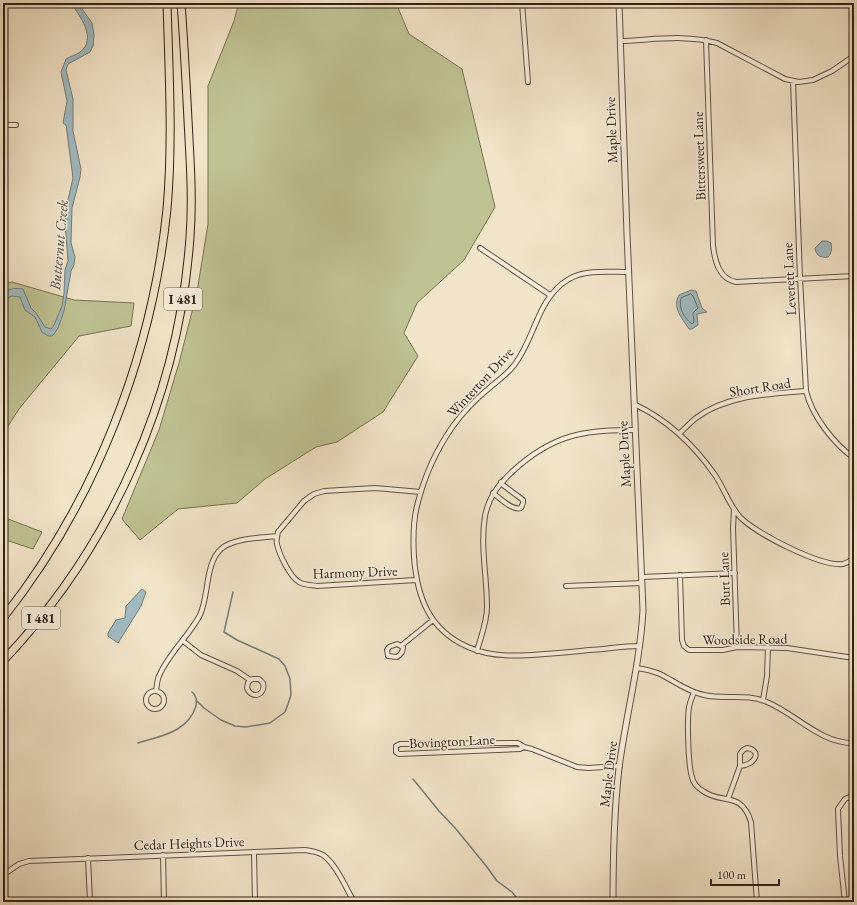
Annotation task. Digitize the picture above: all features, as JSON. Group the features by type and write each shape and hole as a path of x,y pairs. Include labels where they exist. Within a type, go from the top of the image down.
{"highway":[{"name":"I 481","path":"3,618 48,554 84,490 112,428 129,382 142,340 160,258 167,209 171,141 167,3"},
{"name":"I 481","path":"3,661 49,607 75,572 104,526 140,451 172,356 185,282 190,238 191,204 182,3"}],"street":[{"path":"522,3 528,82"},
{"name":"Maple Drive","path":"613,902 614,850 620,766 640,646 643,610 619,3"},
{"path":"620,41 677,38 706,40 717,43 793,82 813,80 832,71 854,56"},
{"name":"Bittersweet Lane","path":"706,40 713,246 715,260 719,270 729,280 736,282 800,278"},
{"name":"Leverett Lane","path":"793,82 800,278 806,391 812,407 823,426 842,449 854,458"},
{"path":"3,125 16,125"},
{"path":"480,248 550,295"},
{"name":"Winterton Drive","path":"629,272 585,273 573,276 556,288 550,295 543,306 528,341 515,364 468,407 445,439 431,463 416,507 413,546 416,580 422,601 433,620 452,638 467,647 492,655 507,656 533,655 621,646 640,646"},
{"path":"800,278 854,276"},
{"name":"Short Road","path":"680,433 697,418 724,404 739,399 765,394 806,391"},
{"path":"634,404 666,422 680,433 715,475 734,509 748,524 790,548 833,564 848,563 854,558"},
{"path":"477,651 486,619 484,559 485,517 488,504 493,493 501,482 520,465 539,450 558,440 590,431 635,430"},
{"path":"493,493 512,507 517,509 521,508 523,503 522,500 501,482"},
{"path":"156,691 158,676 200,614 212,563 220,549 230,543 277,536 278,532 304,501 314,494 324,490 375,488 421,492"},
{"name":"Burt Lane","path":"734,509 733,528 737,647"},
{"name":"Harmony Drive","path":"277,536 277,545 289,571 294,579 300,583 317,586 416,580"},
{"path":"566,586 680,576 735,573"},
{"name":"Woodside Road","path":"680,576 682,640 684,646 689,650 698,651 723,650 737,647 768,647 787,648 854,658"},
{"path":"402,645 433,620"},
{"path":"183,640 201,656 237,671 250,680 259,679 263,683 264,689 261,694 255,696 250,694 247,685 250,680"},
{"path":"763,700 767,676 768,647"},
{"path":"636,668 658,673 694,692 712,697 763,700 832,739 854,743"},
{"path":"156,691 163,695 164,702 160,708 154,709 147,705 146,699 149,693 156,691"},
{"path":"694,692 689,707 688,718 690,768 692,778 696,785 708,794 728,798 742,805 748,814 751,822 757,902"},
{"name":"Bovington Lane","path":"524,747 520,749 399,754 395,750 396,746 400,744 518,743 524,747 532,748 577,767 588,768 620,766"},
{"path":"482,744 482,750"},
{"path":"728,798 740,766 740,754 743,750 752,749 755,754 754,761 748,765 740,766"},
{"path":"845,902 840,856 838,809 848,796 854,795"},
{"name":"Cedar Heights Drive","path":"3,875 19,864 29,861 305,850 322,855 333,865 354,902"},
{"path":"254,852 255,902"},
{"path":"163,855 164,902"},
{"path":"88,858 90,902"}],"green space":[{"path":"239,3 396,3 409,34 462,69 495,207 464,260 417,303 404,333 418,356 383,412 337,442 316,447 265,479 237,503 178,509 140,540 122,519 159,430 179,363 197,292 208,224 208,86 234,21"},
{"path":"12,282 74,300 134,303 131,326 79,336 19,409 3,434 3,284"},
{"path":"3,517 42,532 33,549 3,539"}],"water":[{"path":"71,3 78,3 92,23 94,35 93,46 90,52 68,64 66,70 73,99 73,131 81,169 72,208 71,243 75,257 74,265 71,271 64,311 58,328 52,336 48,336 42,332 35,317 25,310 20,297 11,296 3,303 3,294 12,289 23,289 31,308 45,327 51,329 62,306 65,270 68,261 65,223 66,209 73,178 66,125 63,123 67,101 61,72 66,59 80,52 85,47 87,41 85,27"},
{"path":"822,241 831,243 832,247 828,257 819,256 816,253 815,248"},
{"path":"691,290 696,291 702,308 707,312 697,314 698,325 692,329 689,329 677,309 677,300 679,295"},
{"path":"142,589 146,592 141,606 118,643 108,636 108,633 116,620 125,618 126,606"}],"waterway":[{"path":"197,701 221,720 235,726 246,727 270,723 285,712 291,695 290,679 285,666 279,659 237,640 224,632 233,592"},
{"path":"138,743 173,732 187,722 196,706 196,698 192,692"},
{"path":"413,779 456,829 497,881 512,892 520,902"}],"water label":[{"name":"Butternut Creek","path":"59,245"}]}
